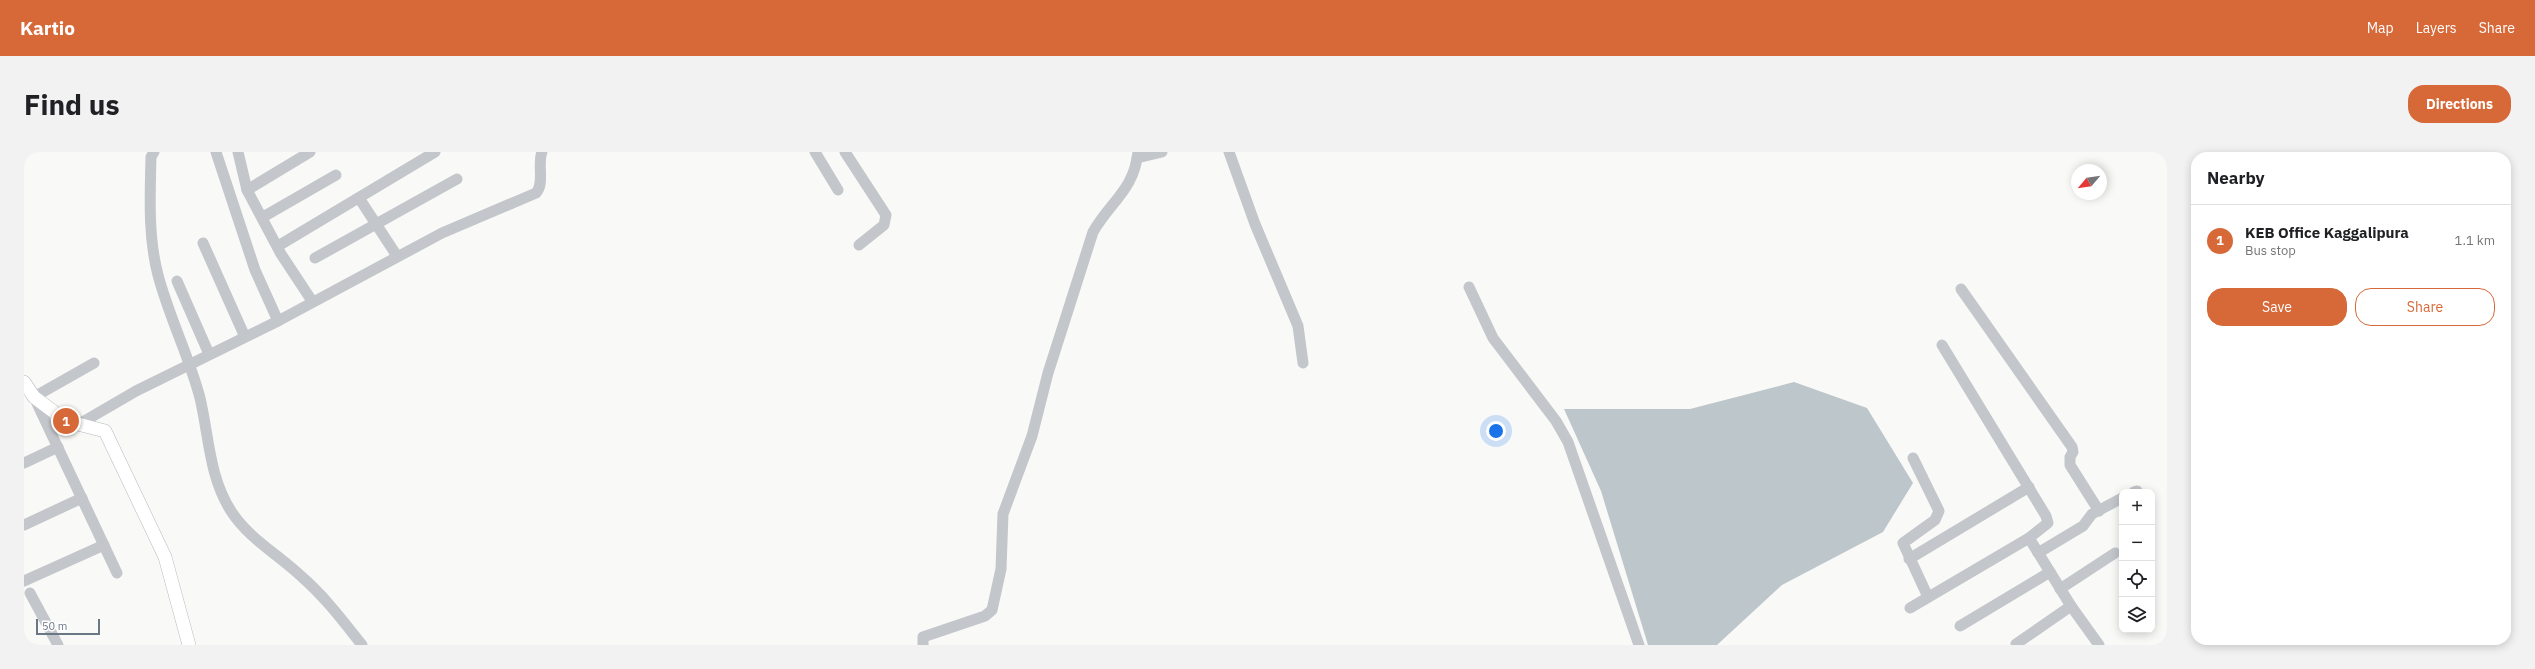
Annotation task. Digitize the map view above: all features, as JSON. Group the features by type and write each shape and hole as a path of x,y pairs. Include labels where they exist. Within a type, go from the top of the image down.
{"main road":[{"path":"24,382 34,397 66,421 81,423 105,431 144,509 165,557 189,645"}],"street":[{"path":"154,152 151,157 149,196 157,273 168,308 190,362 203,411 213,472 231,511 248,531 317,591 362,645"},
{"path":"216,152 255,270 278,321"},
{"path":"238,152 247,190 278,246 312,301"},
{"path":"247,190 310,152"},
{"path":"278,246 435,152"},
{"path":"81,423 190,362 278,321 312,301 442,233 536,193 540,187 540,159 542,152"},
{"path":"815,152 838,190"},
{"path":"845,152 886,215 884,225 859,245"},
{"path":"923,645 923,637 985,616 992,610 1001,569 1003,514 1032,436 1048,373 1087,251 1102,217 1130,183 1137,155 1162,152"},
{"path":"1229,152 1255,224 1298,326 1303,363"},
{"path":"263,217 336,175"},
{"path":"315,258 457,179"},
{"path":"359,198 397,256"},
{"path":"203,243 245,337"},
{"path":"177,281 209,354"},
{"path":"1469,287 1493,338 1556,421 1568,442 1638,645"},
{"path":"1961,289 2072,446 2073,452 2070,456 2070,465 2099,511"},
{"path":"1910,608 2029,538 2048,523 2029,487 1942,345"},
{"path":"94,363 34,397 117,573"},
{"path":"24,463 58,447"},
{"path":"1913,458 1939,511 1935,520 1903,542 1928,597"},
{"path":"1910,559 2029,487"},
{"path":"24,524 82,498"},
{"path":"2038,553 2083,526 2090,516 2119,500"},
{"path":"2029,538 2071,606 2099,645"},
{"path":"24,581 104,545"},
{"path":"2060,589 2115,554"},
{"path":"1960,626 2050,572"},
{"path":"30,593 58,645"},
{"path":"2016,644 2071,606"}],"shaded area":[{"path":"1794,382 1867,408 1913,483 1883,532 1782,585 1717,645 1648,645 1601,491 1564,409 1690,409"}],"place":[{"name":"KEB Office Kaggalipura","path":"66,421"}]}
